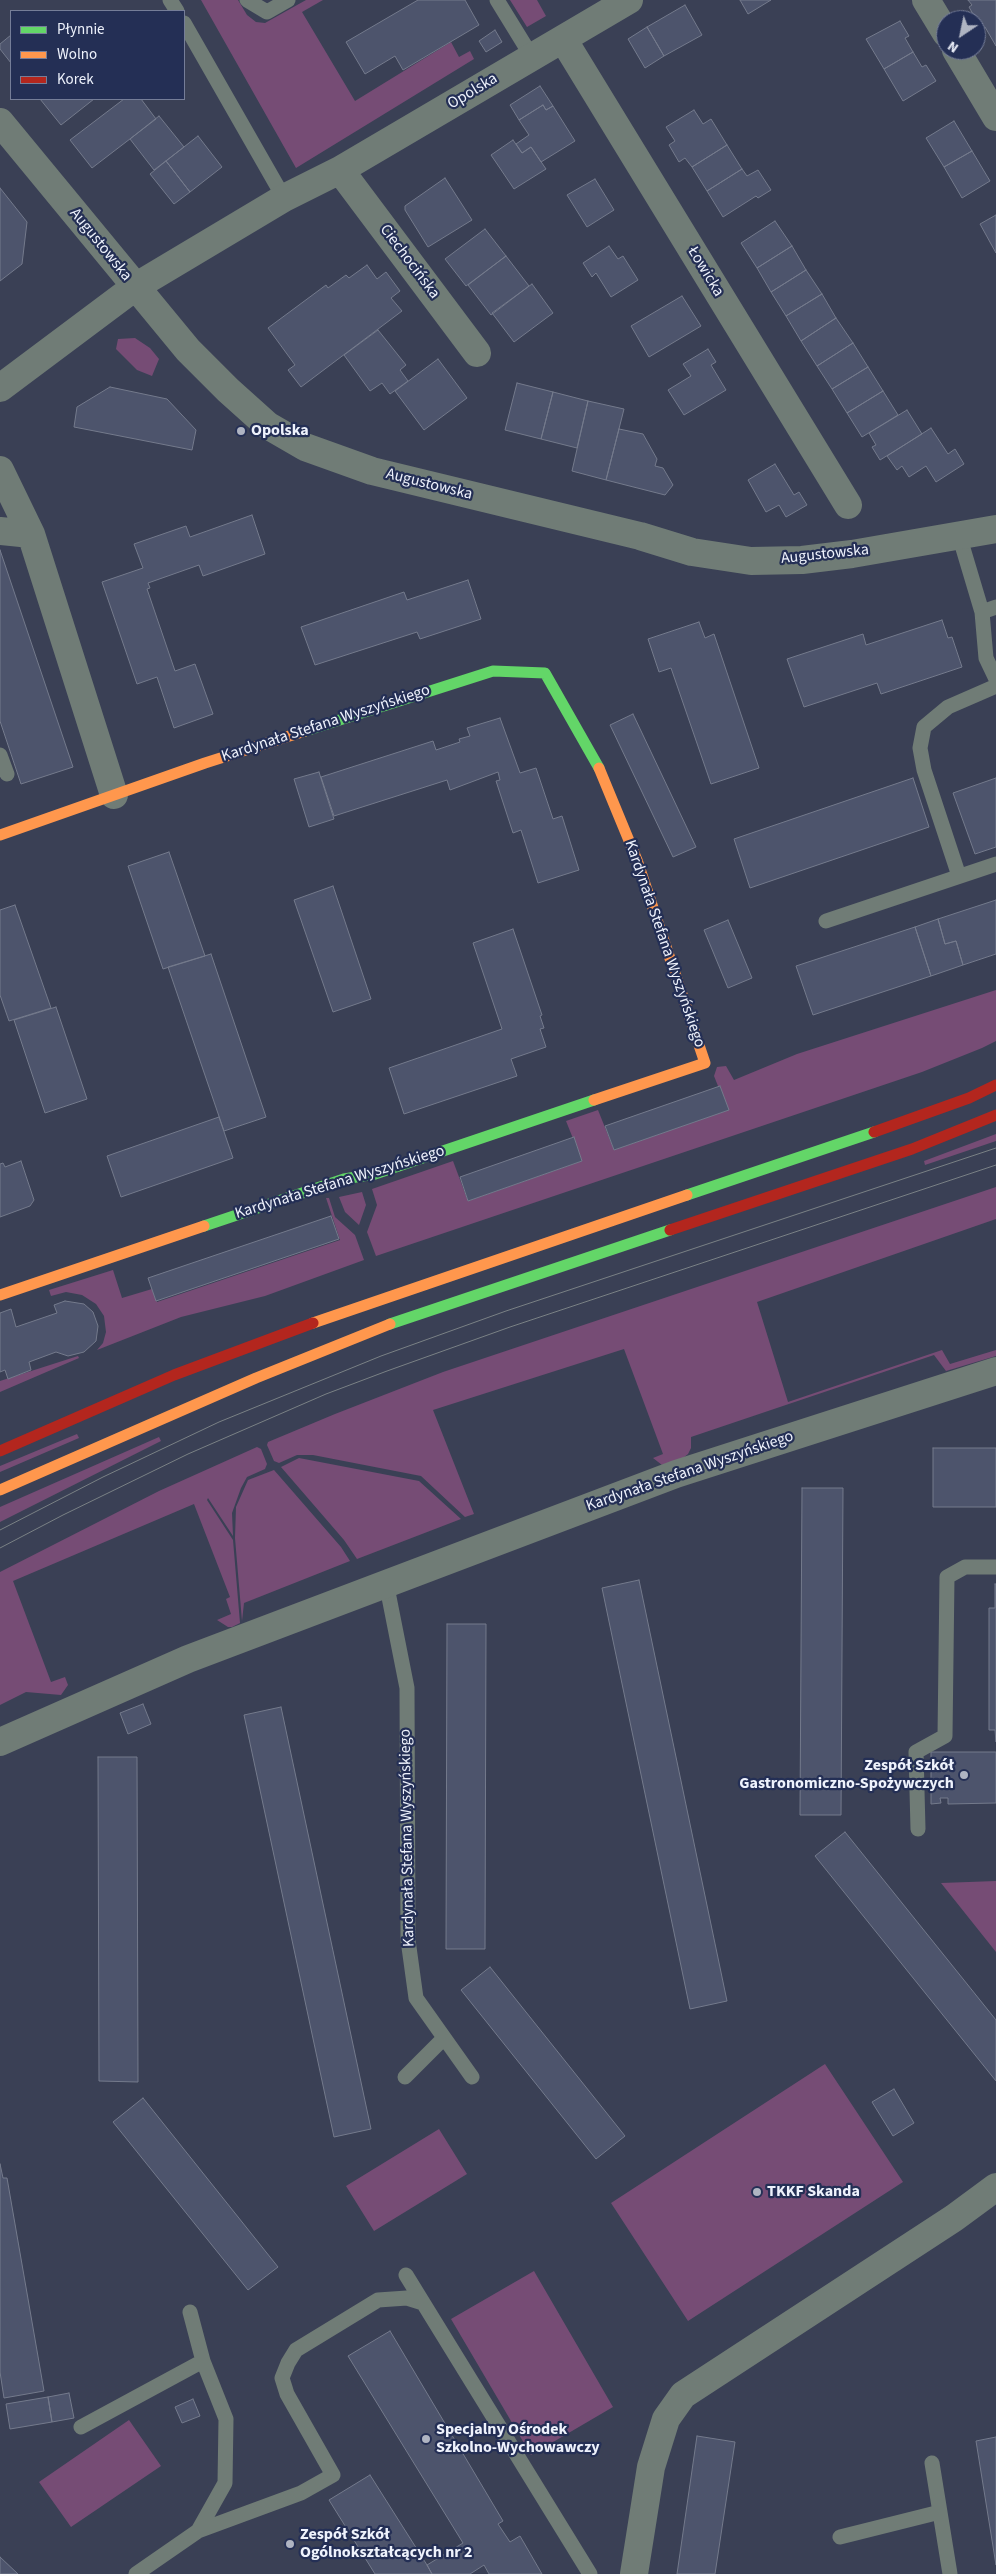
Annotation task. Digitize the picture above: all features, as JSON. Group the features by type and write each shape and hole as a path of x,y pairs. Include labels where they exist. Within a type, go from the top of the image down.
{"main road":[{"name":"Kardynała Stefana Wyszyńskiego","path":"0,835 205,763 493,671 545,673 596,760 637,860 705,1064 375,1174 344,1180 0,1295"},
{"path":"0,1451 174,1375 357,1306 907,1121 969,1098 996,1085"},
{"path":"0,1490 265,1374 372,1330 912,1149 996,1115"}],"street":[{"name":"Opolska","path":"134,287 284,198 340,170 628,0"},
{"path":"926,0 936,16"},
{"name":"Łowicka","path":"563,39 848,505"},
{"path":"962,60 996,117"},
{"name":"Augustowska","path":"0,122 134,287 188,350 267,425 305,447 372,471 640,536 692,552 751,561 802,560 852,554 996,529"},
{"name":"Ciechocińska","path":"340,170 477,353"},
{"path":"0,388 134,287"},
{"path":"0,470 31,534 114,795"},
{"path":"0,531 31,534"},
{"name":"Kardynała Stefana Wyszyńskiego","path":"0,1742 188,1659 386,1582 676,1474 996,1371"},
{"path":"634,2574 651,2467 666,2419 683,2395 954,2218 996,2187"}],"lane":[{"path":"247,0 267,12 288,0"},
{"path":"497,0 532,57"},
{"path":"185,25 284,198"},
{"path":"959,535 989,609 986,658 996,679"},
{"path":"959,876 924,770 920,748 924,727 948,708 996,686"},
{"path":"0,755 7,774"},
{"path":"826,921 996,864"},
{"path":"918,1829 916,1752 945,1736 947,1577 965,1567 996,1567"},
{"name":"Kardynała Stefana Wyszyńskiego","path":"386,1582 407,1688 408,1940 416,1998 443,2039 472,2077"},
{"path":"405,2077 443,2039"},
{"path":"406,2275 590,2574"},
{"path":"136,2574 198,2531 301,2493 334,2475 287,2394 282,2378 296,2350 378,2300 407,2298 423,2303"},
{"path":"190,2312 203,2361 226,2419 225,2483 198,2531"},
{"path":"81,2427 203,2361"},
{"path":"932,2462 950,2574"},
{"path":"840,2537 940,2512"}],"shaded area":[{"path":"201,0 238,0 247,15 256,22 265,23 306,0 323,0 302,12 355,101 451,42 459,57 470,51 474,59 296,168"},
{"path":"510,0 537,0 546,16 527,27"},
{"path":"135,338 150,348 159,359 152,376 137,370 116,349 118,339"},
{"path":"996,990 996,1041 982,1048 922,1072 376,1256 367,1232 377,1205 372,1189 453,1161 468,1201 582,1161 566,1121 598,1110 614,1150 728,1110 720,1086 718,1086 714,1076 717,1067 726,1066 734,1080 797,1054"},
{"path":"996,1134 996,1141 925,1165 924,1161"},
{"path":"996,1187 996,1219 757,1302 788,1402 942,1350 950,1364 996,1350 996,1356 946,1371 934,1355 691,1437 691,1448 688,1454 683,1458 662,1465 653,1458 663,1454 624,1349 433,1410 474,1514 465,1517 421,1476 313,1455 297,1455 279,1463 274,1461 267,1445 268,1442 335,1414 443,1372"},
{"path":"362,1192 366,1205 359,1225 345,1212 339,1197"},
{"path":"326,1198 329,1198 335,1217 355,1235 364,1260 265,1296 181,1317 97,1350 103,1343 106,1332 104,1316 96,1304 82,1295 66,1292 51,1296 49,1290 113,1270 122,1298 152,1289 157,1302 340,1240"},
{"path":"78,1356 79,1358 0,1392 0,1381"},
{"path":"77,1434 79,1438 0,1472 0,1466"},
{"path":"159,1437 161,1441 0,1522 0,1507"},
{"path":"257,1447 261,1449 267,1464 265,1469 247,1477 241,1488 232,1513 233,1536 208,1498 207,1500 233,1540 240,1623 228,1627 217,1620 231,1614 226,1599 230,1597 194,1504 13,1581 51,1682 65,1677 68,1685 61,1695 26,1692 0,1705 0,1572 159,1491"},
{"path":"299,1458 419,1481 461,1519 357,1559 344,1540 281,1467"},
{"path":"274,1470 341,1547 350,1561 244,1603 242,1621 235,1538 236,1507 248,1480"},
{"path":"996,1881 996,1952 941,1883"},
{"name":"TKKF Skanda","path":"825,2064 903,2182 688,2321 611,2203"},
{"path":"439,2129 467,2174 374,2231 346,2186"},
{"path":"534,2271 613,2407 531,2455 451,2319"},
{"path":"129,2420 161,2466 71,2527 39,2482"}],"building":[{"path":"418,0 465,0 479,25 403,70 395,56 365,74 346,42"},
{"path":"740,0 771,0 748,14"},
{"path":"968,0 996,0 996,46 986,29 986,10 971,10 969,7 972,5"},
{"path":"685,5 702,35 664,56 647,27"},
{"path":"900,21 909,36 905,38 913,52 884,69 866,39"},
{"path":"647,27 664,56 645,68 628,39"},
{"path":"495,30 502,42 486,52 479,41"},
{"path":"10,36 10,62 0,49 0,44"},
{"path":"913,52 922,67 926,65 936,81 903,101 884,69"},
{"path":"540,86 553,106 546,110 543,105 519,120 510,105"},
{"path":"41,100 93,100 61,125"},
{"path":"123,100 142,100 156,119 92,168 70,140"},
{"path":"543,105 546,110 553,106 575,141 541,162 531,147 522,153 516,144 529,135 519,120"},
{"path":"694,110 703,124 711,119 727,145 692,167 685,158 679,162 669,145 675,141 666,127"},
{"path":"159,116 184,147 154,170 130,139"},
{"path":"954,121 972,151 944,167 926,138"},
{"path":"198,136 222,167 190,192 166,161"},
{"path":"513,140 522,153 531,147 546,169 514,189 491,155"},
{"path":"727,145 742,169 707,191 692,167"},
{"path":"972,151 990,181 962,198 944,167"},
{"path":"166,161 190,192 174,204 150,174"},
{"path":"742,169 747,176 758,170 771,190 758,198 756,196 723,217 707,191"},
{"path":"445,178 472,220 428,247 405,210 405,206"},
{"path":"595,179 614,210 587,227 567,195"},
{"path":"0,188 27,222 22,264 0,281"},
{"path":"996,215 996,253 980,224"},
{"path":"775,221 792,246 757,268 741,243"},
{"path":"485,229 506,256 466,286 445,259"},
{"path":"609,246 618,259 623,256 638,280 611,297 596,273 592,277 583,263"},
{"path":"792,246 806,270 771,292 757,268"},
{"path":"506,256 529,286 491,315 468,285"},
{"path":"367,265 377,279 386,272 400,291 391,298 402,311 301,387 288,370 295,365 268,328 326,285 328,288 346,275 349,278"},
{"path":"806,270 822,294 786,316 771,292"},
{"path":"532,284 553,313 514,342 492,313"},
{"path":"822,294 836,318 801,341 786,316"},
{"path":"682,296 701,326 649,357 631,326"},
{"path":"836,318 853,343 817,366 801,341"},
{"path":"378,330 406,365 400,370 408,381 390,394 382,383 370,391 344,355"},
{"path":"853,343 868,367 832,389 817,366"},
{"path":"708,349 716,362 711,365 726,390 684,415 668,390 691,376 683,364"},
{"path":"438,359 467,398 424,430 395,391"},
{"path":"868,367 883,391 847,413 832,389"},
{"path":"517,383 553,392 541,439 505,430"},
{"path":"110,387 167,399 196,430 192,450 74,427 77,407"},
{"path":"883,391 898,415 862,437 847,413"},
{"path":"553,392 588,401 577,448 541,439"},
{"path":"588,401 624,409 606,480 572,471"},
{"path":"907,410 922,434 880,460 872,447 876,445 869,433"},
{"path":"931,428 948,454 955,449 964,464 936,482 926,466 909,477 902,466 897,470 887,456"},
{"path":"619,429 643,434 657,459 655,466 663,468 673,485 665,495 606,480"},
{"path":"775,464 794,495 799,492 807,505 786,517 779,505 766,512 748,480"},
{"path":"252,515 265,554 203,576 199,565 148,583 150,588 147,589 175,671 195,664 213,714 174,728 157,677 137,684 102,582 143,568 134,544 186,526 190,537"},
{"path":"0,550 73,767 21,784 0,721"},
{"path":"468,580 481,619 420,639 417,632 315,665 301,627 404,592 407,600"},
{"path":"942,620 948,638 952,637 962,667 881,694 877,683 804,707 787,659 863,634 866,645"},
{"path":"699,622 705,638 714,634 759,768 711,784 671,668 659,672 648,639"},
{"path":"633,714 696,847 673,857 610,725"},
{"path":"500,718 520,773 536,768 553,819 562,816 579,870 538,883 521,830 513,833 496,781 500,780 498,772 450,790 447,780 334,816 321,777 433,741 436,750 460,742 459,739 470,736 467,728"},
{"path":"319,772 334,819 309,827 294,779"},
{"path":"913,778 929,827 750,888 734,839"},
{"path":"996,778 996,847 975,854 953,793"},
{"path":"169,852 205,956 163,969 128,866"},
{"path":"333,886 371,999 333,1012 294,900"},
{"path":"996,900 996,954 963,965 956,941 945,944 938,919"},
{"path":"15,905 51,1008 9,1021 0,995 0,910"},
{"path":"938,919 945,944 956,941 963,965 931,976 915,927"},
{"path":"728,920 752,978 728,988 704,930"},
{"path":"915,927 931,976 813,1015 796,966"},
{"path":"513,929 542,1015 540,1016 544,1028 540,1029 546,1047 511,1059 517,1076 404,1114 389,1068 502,1029 473,943"},
{"path":"211,954 266,1117 224,1131 168,967"},
{"path":"56,1007 87,1099 45,1113 14,1020"},
{"path":"720,1086 729,1110 614,1150 605,1126"},
{"path":"219,1117 233,1158 121,1197 107,1156"},
{"path":"574,1137 582,1161 468,1201 460,1177"},
{"path":"21,1161 34,1200 30,1206 0,1217 0,1164 3,1163 5,1167"},
{"path":"331,1216 339,1239 156,1301 148,1278"},
{"path":"65,1301 84,1304 93,1312 98,1326 96,1341 84,1352 68,1356 56,1352 29,1362 31,1370 8,1379 5,1370 0,1372 0,1313 11,1309 16,1327 57,1313 54,1305"},
{"path":"933,1448 996,1448 996,1507 933,1507"},
{"path":"802,1488 843,1488 841,1815 800,1815"},
{"path":"639,1580 727,2001 690,2009 602,1588"},
{"name":"Zespół Szkół Gastronomiczno-Spożywczych","path":"995,1584 996,1742 995,1730 989,1730 989,1608 995,1608"},
{"path":"447,1624 486,1624 485,1949 446,1949"},
{"path":"143,1704 151,1724 128,1734 120,1713"},
{"path":"281,1707 371,2129 334,2137 244,1715"},
{"name":"Zespół Szkół Gastronomiczno-Spożywczych","path":"931,1752 996,1752 996,1803 948,1804 948,1798 940,1798 941,1803 931,1804"},
{"path":"98,1757 137,1757 138,2082 99,2081"},
{"path":"845,1832 996,2020 996,2081 815,1856"},
{"path":"490,1967 625,2136 596,2159 461,1990"},
{"path":"894,2089 914,2123 893,2136 872,2102"},
{"path":"143,2098 278,2267 248,2290 113,2122"},
{"path":"0,2164 3,2178 7,2178 44,2391 4,2398 0,2372"},
{"name":"Specjalny Ośrodek Szkolno-Wychowawczy","path":"390,2331 503,2521 498,2524 510,2542 520,2536 542,2574 489,2574 484,2565 470,2574 432,2574 427,2565 463,2543 348,2356"},
{"path":"69,2393 74,2418 52,2422 48,2397"},
{"path":"48,2397 52,2422 10,2429 6,2404"},
{"path":"193,2399 200,2416 182,2423 175,2407"},
{"path":"697,2436 735,2442 715,2574 677,2574"},
{"path":"996,2437 996,2565 976,2441"},
{"path":"370,2475 432,2574 375,2574 329,2500"},
{"path":"0,2557 18,2574 0,2574"}],"tram line":[{"path":"0,1530 103,1477 219,1422 381,1356 506,1311 996,1148"},
{"path":"0,1548 188,1454 326,1394 510,1327 996,1165"}],"traffic: fast":[{"path":"305,731 493,671 545,673 599,768"},
{"path":"204,1226 344,1179 375,1174 594,1100"},
{"path":"687,1195 874,1132"},
{"path":"390,1324 670,1230"}],"traffic: slow":[{"path":"0,835 205,763 305,731"},
{"path":"594,1100 705,1063 637,860 599,768"},
{"path":"313,1323 687,1195"},
{"path":"0,1295 204,1226"},
{"path":"0,1490 256,1378 390,1324"}],"traffic: jam":[{"path":"874,1132 969,1098 996,1085"},
{"path":"670,1230 912,1149 996,1115"},
{"path":"0,1451 174,1375 313,1323"}],"place":[{"name":"Opolska","path":"241,431"},
{"name":"Zespół Szkół Gastronomiczno-Spożywczych","path":"964,1775"},
{"name":"TKKF Skanda","path":"757,2192"},
{"name":"Specjalny Ośrodek Szkolno-Wychowawczy","path":"426,2439"},
{"name":"Zespół Szkół Ogólnokształcących nr 2","path":"290,2544"}]}
